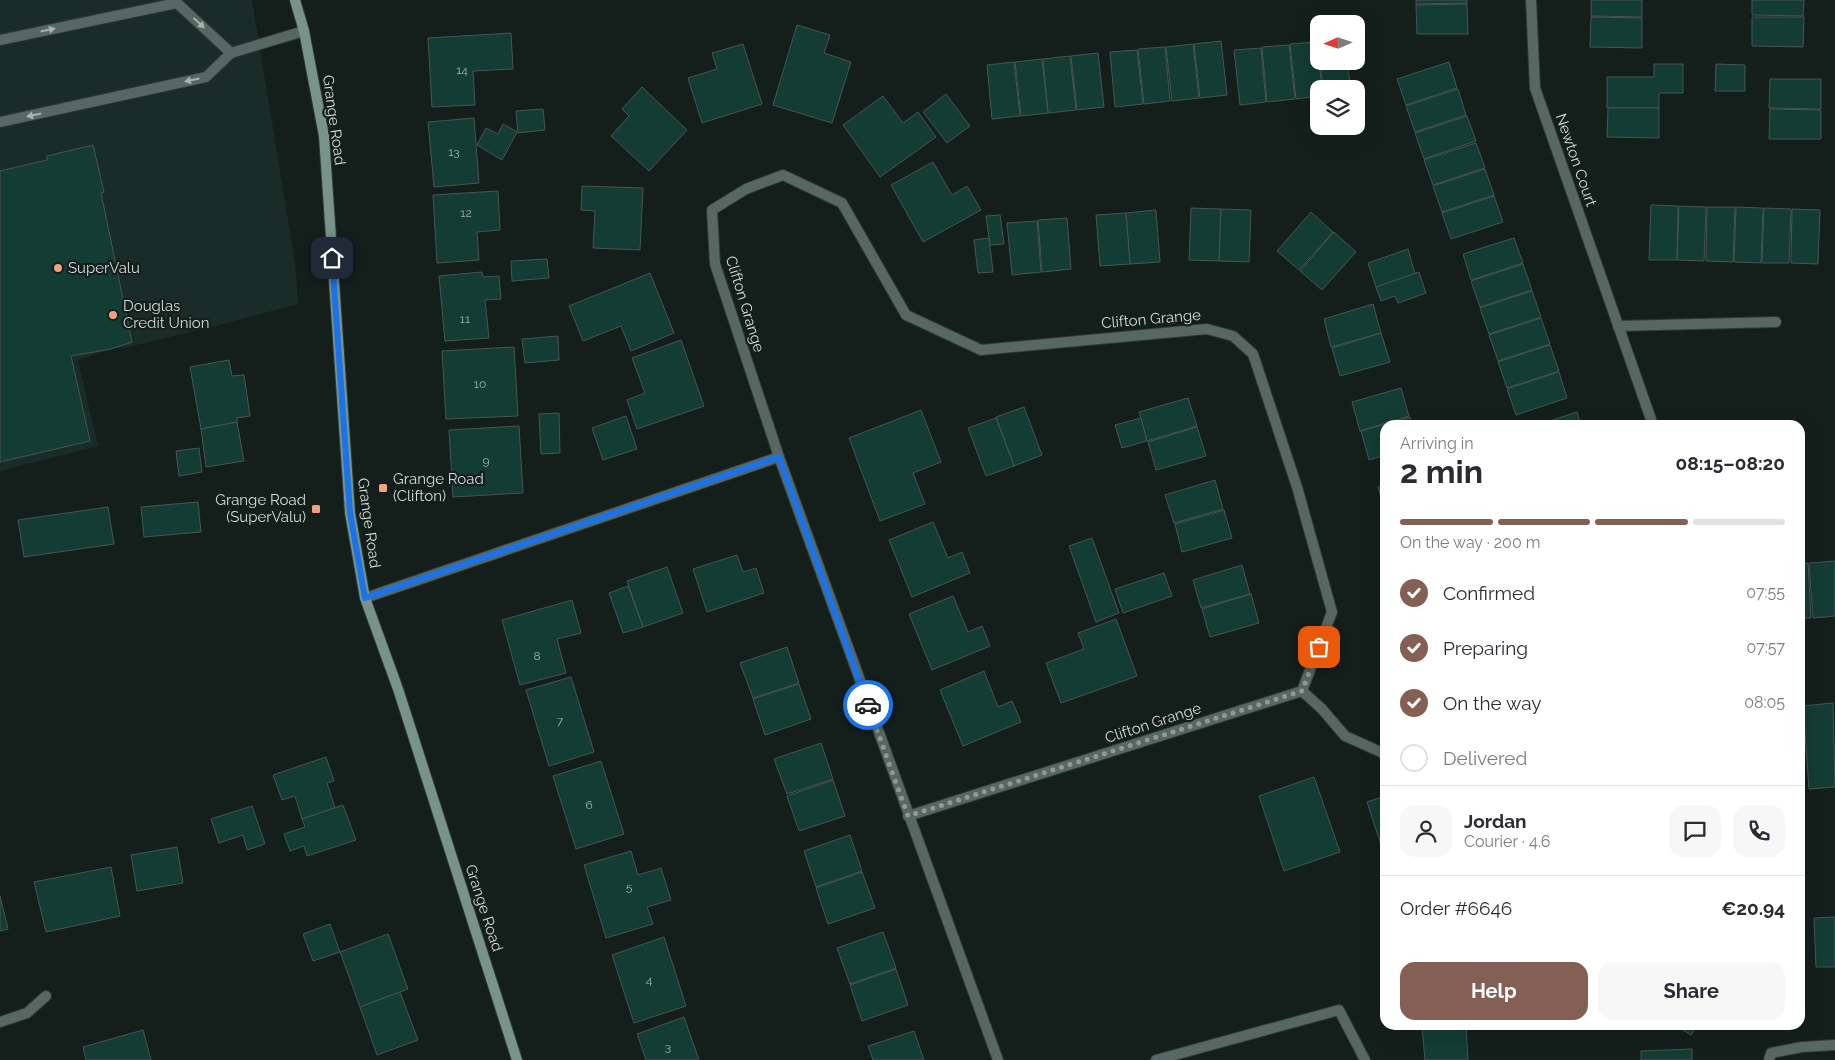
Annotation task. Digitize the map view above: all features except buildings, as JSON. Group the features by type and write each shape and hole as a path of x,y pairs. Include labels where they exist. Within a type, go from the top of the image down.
{"main road":[{"name":"Grange Road","path":"295,0 304,31 324,136 350,513 365,598 398,689 517,1060"}],"street":[{"name":"Newton Court","path":"1531,0 1535,88 1651,420"},
{"path":"0,40 177,3 231,53"},
{"path":"0,122 206,78 231,53 304,31"},
{"name":"Clifton Grange","path":"908,816 1302,691 1332,612 1298,487 1253,354 1233,336 1207,328 981,350 906,315 842,203 783,175 746,189 712,210 715,264 779,457 908,816 998,1060"},
{"path":"1618,326 1776,322"},
{"path":"365,598 779,457"},
{"path":"1302,691 1322,709 1345,736 1380,752"},
{"path":"0,1022 27,1013 46,996"},
{"path":"1156,1060 1339,1010 1365,1060"},
{"path":"1769,1060 1771,1053 1802,1047 1835,1045"}],"shaded area":[{"path":"0,0 252,0 295,263 298,304 212,327 128,347 111,349 78,360 98,446 0,471"}],"way so far":[{"path":"868,705 908,816 1302,691 1319,647"}],"place":[{"name":"SuperValu","path":"58,268"},
{"name":"Douglas Credit Union","path":"113,315"},
{"name":"Grange Road (Clifton)","path":"383,488"},
{"name":"Grange Road (SuperValu)","path":"316,509"}],"route":[{"path":"332,258 350,513 365,598 779,457 868,705"}]}
